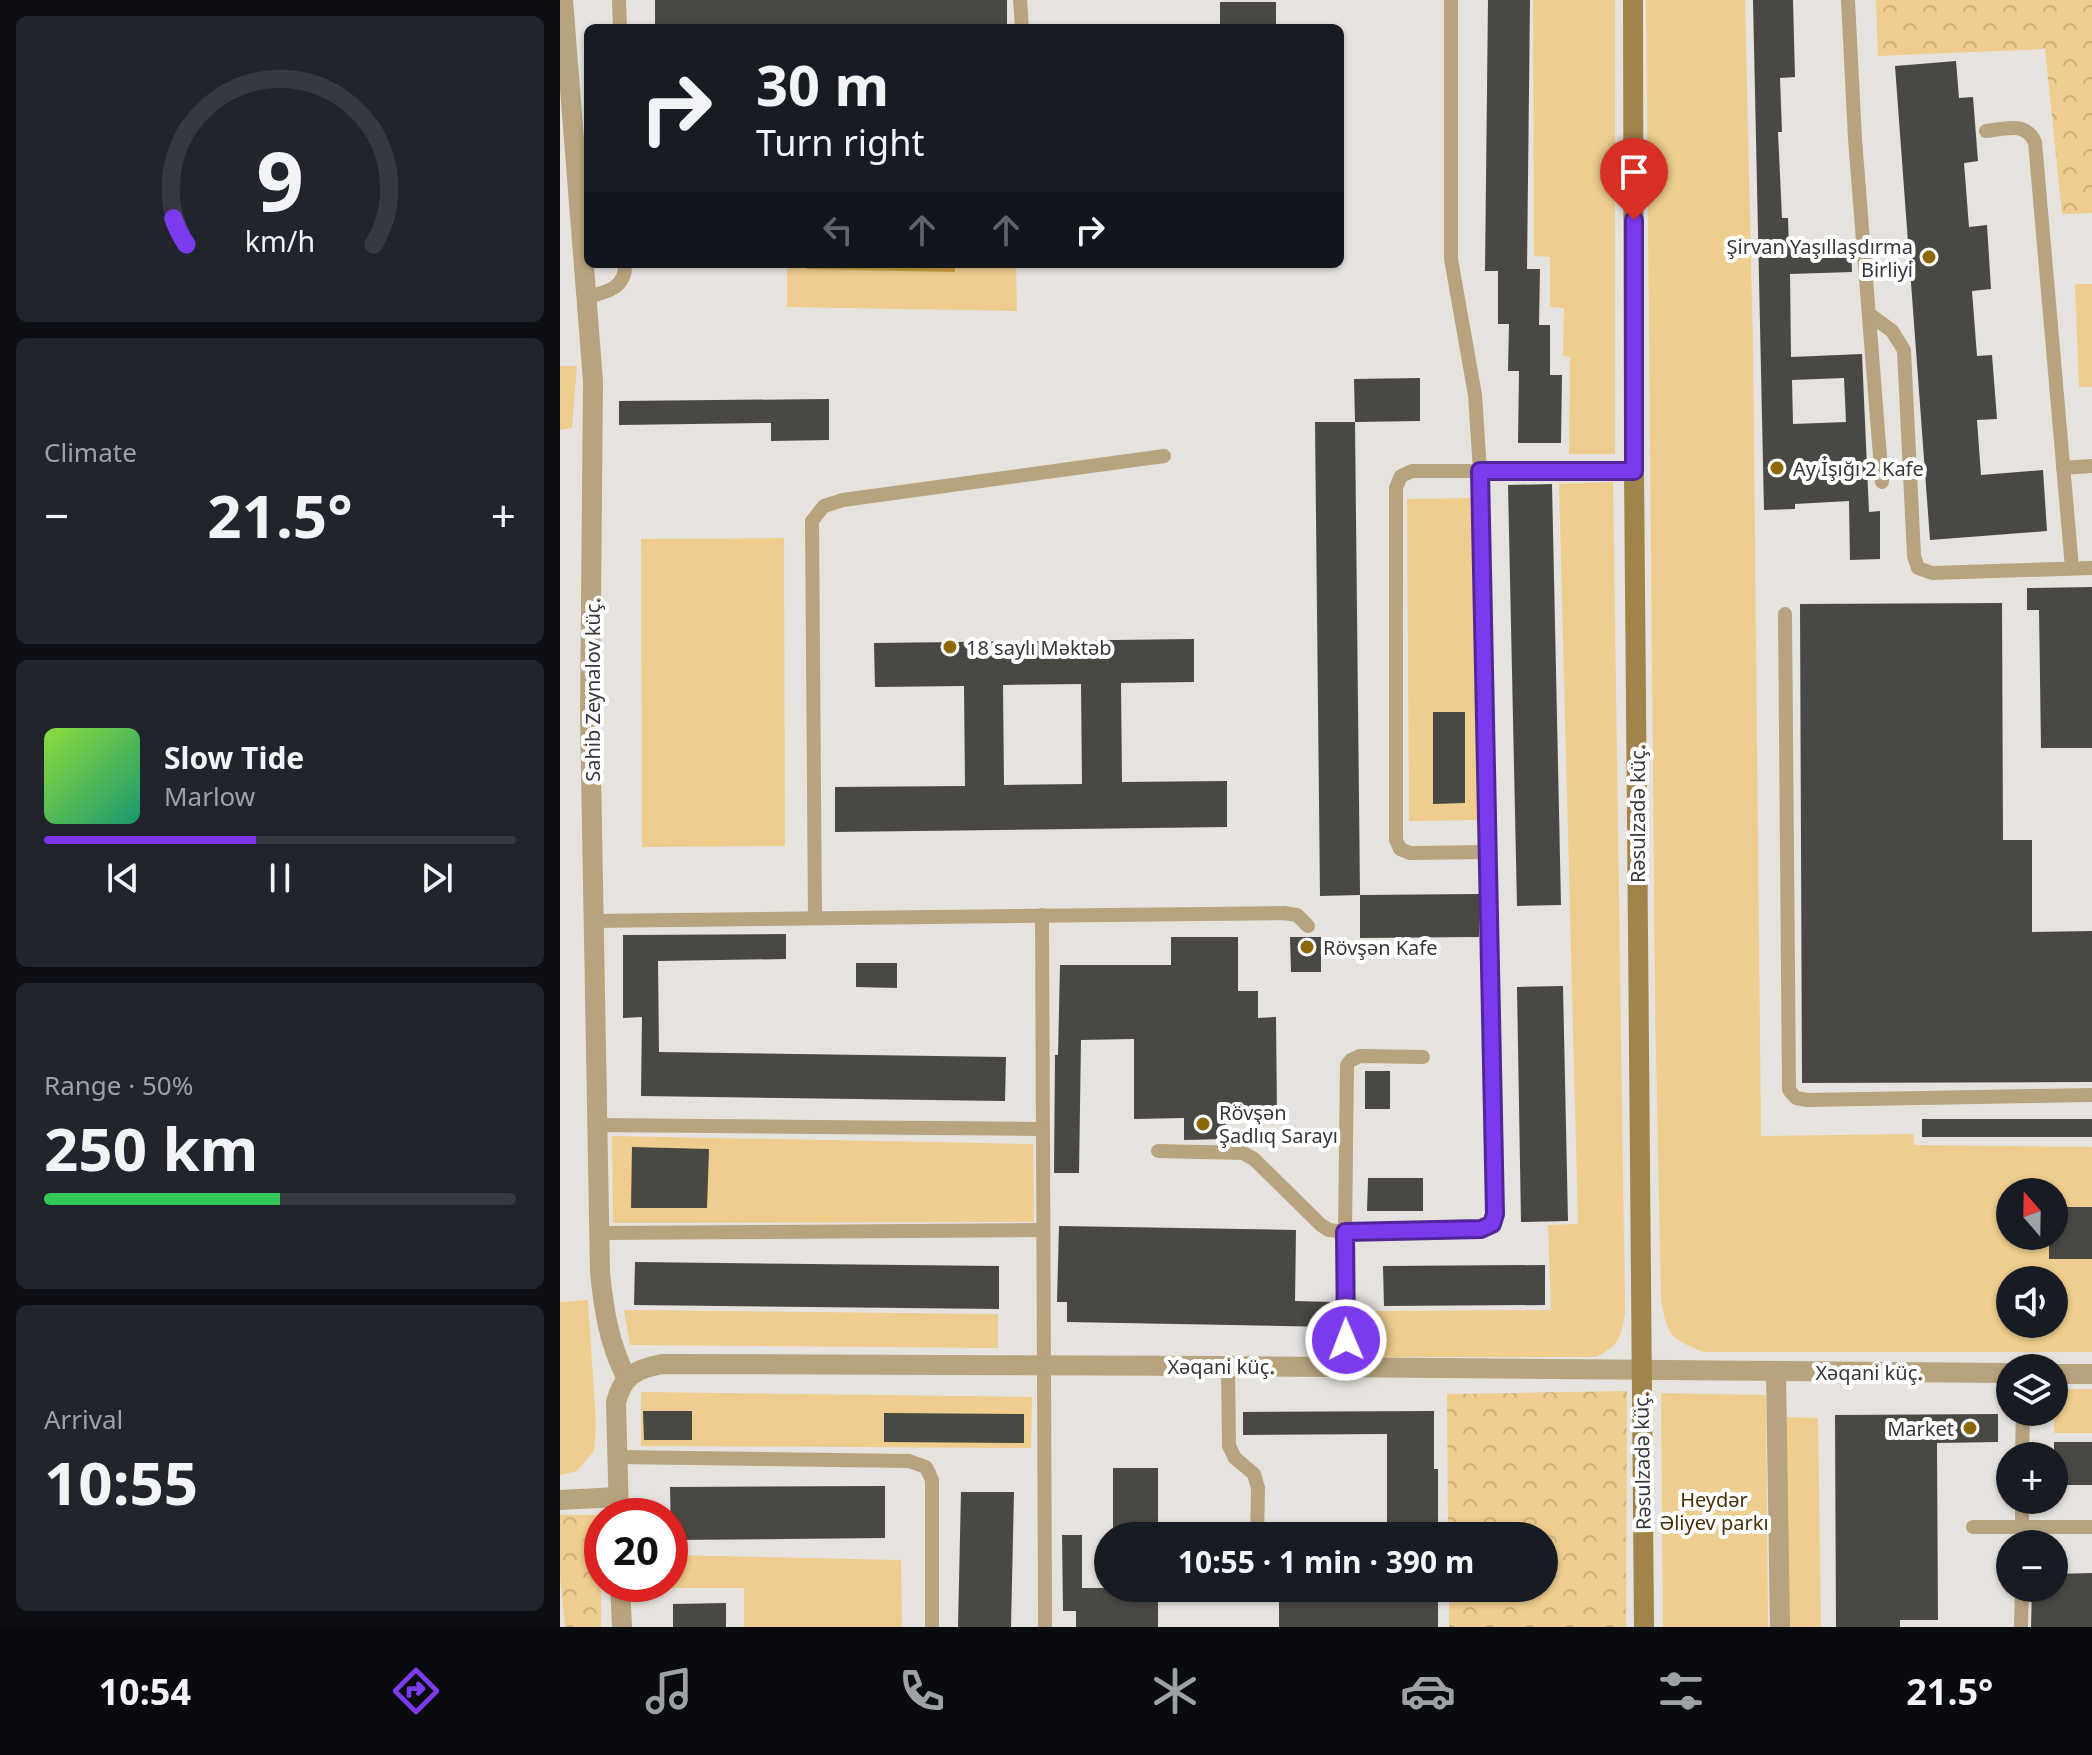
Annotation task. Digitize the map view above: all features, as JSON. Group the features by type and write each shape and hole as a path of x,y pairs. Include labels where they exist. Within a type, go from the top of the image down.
{"main road":[{"name":"Rəsulzadə küç.","path":"1633,0 1644,1627"}],"street":[{"name":"Sahib Zeynalov küç.","path":"563,0 584,260"},
{"name":"Sahib Zeynalov küç.","path":"585,268 594,437 590,716 598,1233 605,1320 614,1352 626,1377"},
{"name":"Xəqani küç.","path":"626,1377 641,1368 662,1364 1996,1373"},
{"path":"1776,1372 1780,1627"},
{"path":"2068,1374 2092,1374"},
{"path":"618,1498 616,1403 626,1377"},
{"path":"560,1500 584,1502"},
{"path":"621,1602 622,1627"}],"lane":[{"path":"619,0 620,24"},
{"path":"1020,0 1022,24"},
{"path":"1158,1151 1243,1153 1254,1159 1329,1230 1481,1229 1492,1224 1495,1214 1480,471 1478,416 1451,259 1451,0"},
{"path":"1848,0 1855,139 1882,482"},
{"path":"1986,131 2023,128 2030,132 2035,142 2072,568"},
{"path":"587,297 613,290 621,282 625,268"},
{"path":"1869,314 1892,331 1904,350 1914,556 1918,568 1932,573 2092,568"},
{"path":"815,918 812,521 824,506 843,500 1164,456"},
{"path":"2063,468 2092,466"},
{"path":"1489,852 1410,853 1400,849 1396,840 1396,488 1401,476 1412,471 1634,471"},
{"path":"1785,614 1789,1090 1796,1098 1807,1100 2092,1095"},
{"path":"593,921 1284,913 1297,915 1308,926"},
{"path":"1042,915 1045,1627"},
{"path":"1347,1367 1347,1065 1360,1056 1423,1057"},
{"path":"595,1125 1042,1129"},
{"path":"598,1233 1043,1230"},
{"path":"1228,1366 1229,1446 1235,1458 1254,1474 1258,1488 1257,1522"},
{"path":"617,1457 909,1461 926,1467 932,1480 932,1627"},
{"path":"2022,1514 2022,1527"},
{"path":"1973,1527 2092,1527"},
{"path":"2021,1627 2022,1602"}],"green space":[{"path":"1533,0 1615,0 1615,454 1569,454 1570,357 1563,356 1564,308 1550,307 1550,257 1534,256"},
{"path":"1646,0 1745,0 1753,347 1761,1136 1913,1134 1914,1145 2092,1147 2092,1352 1704,1352 1672,1334 1665,1321 1661,1299 1655,1002"},
{"path":"1876,0 2092,0 2092,213 2062,214 2045,49 1878,56"},
{"path":"787,268 1016,268 1017,311 787,307"},
{"path":"2075,284 2092,284 2092,387 2079,387"},
{"path":"560,366 577,366 572,428 560,430"},
{"path":"1613,482 1625,1314 1622,1330 1614,1345 1596,1357 1359,1357 1360,1311 1551,1310 1548,1225 1578,1224 1559,484"},
{"path":"1474,498 1481,820 1409,821 1407,499"},
{"path":"784,538 785,846 642,847 641,539"},
{"path":"612,1136 1033,1144 1034,1222 613,1223"},
{"path":"588,1300 596,1425 594,1451 577,1471 560,1475 560,1302"},
{"path":"624,1310 998,1314 998,1348 630,1345"},
{"path":"2068,1389 2092,1389 2092,1433 2054,1433 2054,1426 2068,1426"},
{"path":"1627,1391 1626,1627 1449,1627 1449,1602 1558,1602 1558,1522 1448,1522 1447,1394"},
{"path":"641,1392 1032,1397 1031,1448 641,1446"},
{"name":"Heydər Əliyev parkı","path":"1661,1393 1766,1395 1768,1627 1663,1627"},
{"path":"1783,1417 1818,1418 1821,1627 1786,1627"},
{"path":"560,1515 584,1515 584,1602 601,1602 601,1627 565,1627 560,1576"},
{"path":"688,1555 901,1560 902,1627 744,1627 744,1588 688,1588"}],"shaded area":[{"path":"955,268 955,272 807,269"}],"building":[{"path":"655,0 1007,0 1007,24 655,24"},
{"path":"1488,0 1530,0 1527,269 1540,269 1539,325 1550,325 1550,375 1562,375 1561,443 1518,443 1519,371 1508,371 1509,324 1498,324 1498,271 1485,271"},
{"path":"1753,0 1793,0 1795,77 1780,78 1782,132 1778,132 1782,218 1788,218 1789,247 1851,244 1852,272 1790,274 1791,357 1862,354 1869,512 1880,511 1880,559 1850,560 1849,501 1795,504 1795,509 1764,510","holes":["1844,378 1846,422 1793,424 1792,380"]},
{"path":"1220,2 1276,2 1276,24 1220,24"},
{"path":"1956,61 1959,98 1973,97 1978,161 1964,163 1969,227 1987,225 1991,289 1972,291 1977,356 1992,355 1997,419 1977,420 1981,475 2043,470 2047,531 1930,540 1895,66"},
{"path":"1420,378 1420,421 1355,422 1354,379"},
{"path":"829,399 829,440 771,441 771,423 619,425 619,401"},
{"path":"1315,422 1355,422 1360,895 1320,896"},
{"path":"1552,484 1561,905 1517,906 1508,485"},
{"path":"2092,587 2092,748 2041,748 2039,610 2027,610 2027,588"},
{"path":"2002,603 2003,840 2032,840 2032,932 2092,931 2092,1082 1802,1083 1800,604"},
{"path":"1194,639 1194,682 1121,683 1122,782 1227,781 1227,827 835,832 835,787 965,786 964,686 875,687 874,643","holes":["1081,684 1082,784 1004,785 1003,685"]},
{"path":"1433,712 1465,712 1465,803 1433,804"},
{"path":"1479,894 1479,937 1360,938 1360,895"},
{"path":"786,934 786,959 658,961 659,1052 1006,1057 1005,1101 641,1096 642,1017 623,1018 623,935"},
{"path":"1171,937 1238,937 1238,991 1258,991 1258,1018 1276,1017 1277,1117 1225,1118 1226,1139 1184,1140 1184,1118 1134,1119 1134,1039 1081,1040 1079,1173 1054,1173 1055,1055 1058,1055 1060,965 1171,965"},
{"path":"1290,937 1321,937 1321,972 1291,972"},
{"path":"856,963 897,963 897,988 856,987"},
{"path":"1563,986 1568,1221 1521,1222 1517,987"},
{"path":"1365,1071 1390,1071 1390,1109 1365,1109"},
{"path":"1922,1119 2092,1119 2092,1137 1922,1137"},
{"path":"632,1147 709,1149 707,1208 631,1208"},
{"path":"1368,1178 1423,1178 1423,1211 1367,1211"},
{"path":"2068,1207 2092,1207 2092,1259 2049,1259 2049,1250 2068,1250"},
{"path":"1059,1226 1296,1230 1295,1301 1333,1302 1333,1327 1067,1322 1067,1302 1057,1302"},
{"path":"635,1262 999,1266 999,1309 634,1305"},
{"path":"1545,1265 1545,1305 1384,1306 1383,1266"},
{"path":"643,1411 692,1411 692,1440 644,1440"},
{"path":"1434,1411 1438,1522 1387,1522 1387,1434 1243,1435 1243,1412"},
{"path":"884,1413 1024,1414 1024,1443 884,1442"},
{"path":"1996,1414 1998,1442 1937,1443 1938,1620 1900,1620 1900,1627 1836,1627 1835,1415"},
{"path":"2068,1442 2092,1442 2092,1485 2068,1485"},
{"path":"1113,1468 1158,1468 1158,1522 1113,1522"},
{"path":"885,1486 885,1538 688,1540 688,1498 670,1498 670,1487"},
{"path":"961,1492 1014,1492 1011,1627 958,1627"},
{"path":"1062,1535 1082,1535 1082,1588 1094,1588 1094,1602 1158,1602 1158,1627 1076,1627 1076,1611 1063,1611"},
{"path":"2092,1573 2092,1627 2031,1627 2032,1602 2068,1602 2068,1574"},
{"path":"1279,1602 1438,1602 1438,1627 1279,1627"},
{"path":"726,1603 726,1627 673,1627 673,1604"}],"place":[{"name":"Şirvan Yaşıllaşdırma Birliyi","path":"1929,257"},
{"name":"Ay İşığı 2 Kafe","path":"1777,468"},
{"name":"18 saylı Məktəb","path":"950,647"},
{"name":"Rövşən Kafe","path":"1307,947"},
{"name":"Rövşən Şadlıq Sarayı","path":"1203,1124"},
{"name":"Market","path":"1970,1428"}],"route":[{"path":"1346,1340 1345,1232 1481,1229 1492,1224 1495,1214 1480,471 1634,471 1634,220"}]}
